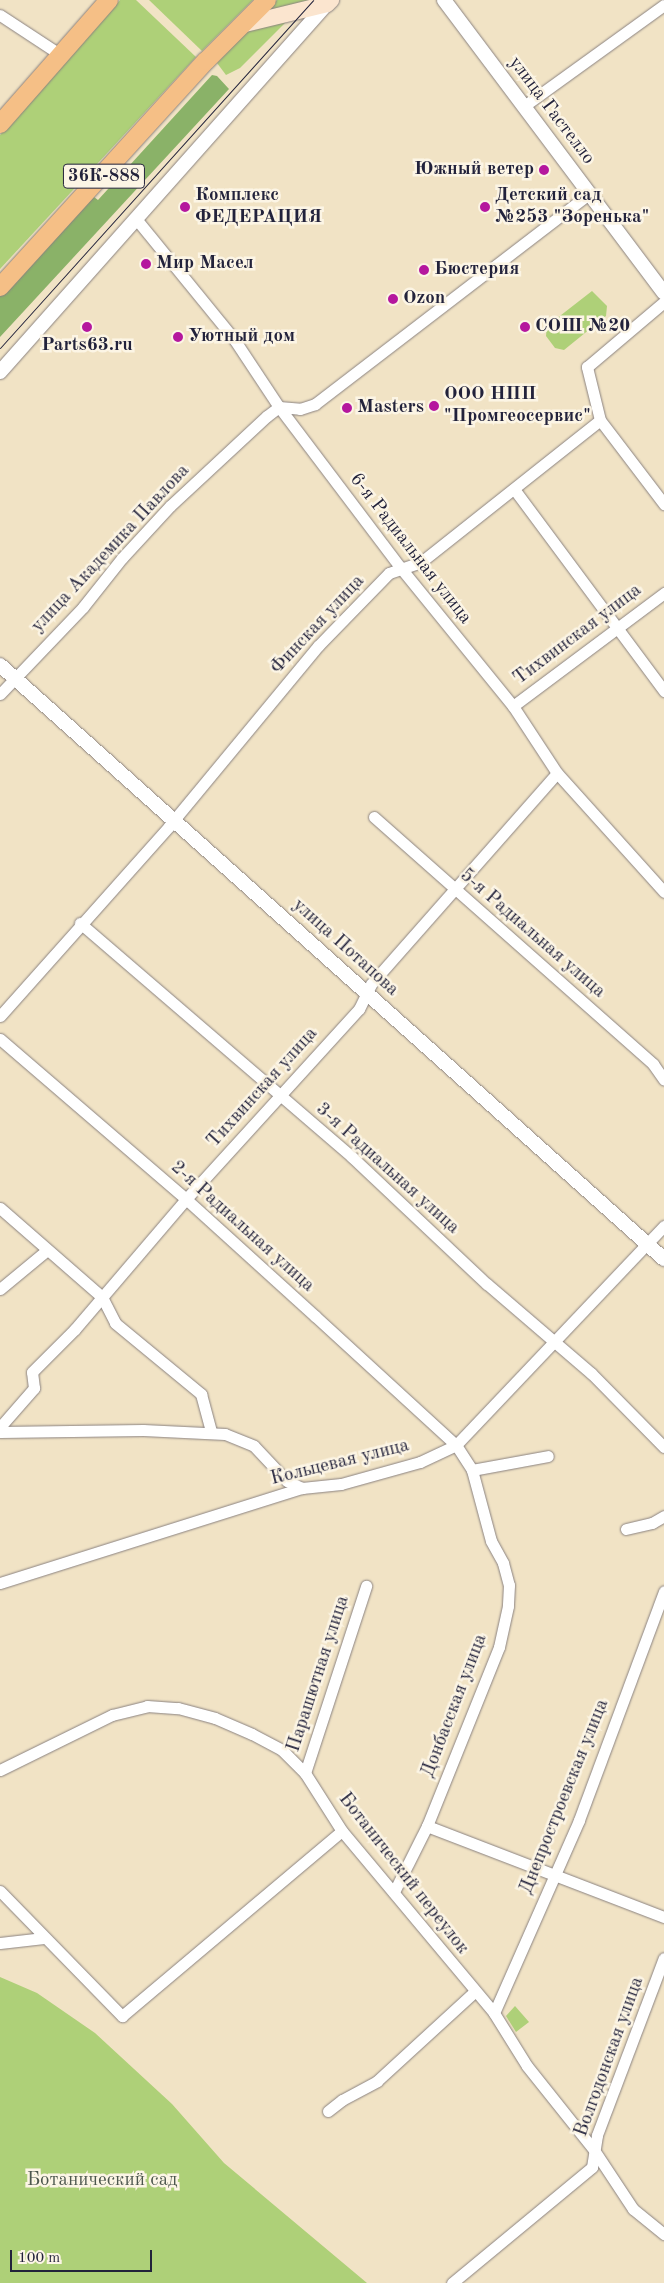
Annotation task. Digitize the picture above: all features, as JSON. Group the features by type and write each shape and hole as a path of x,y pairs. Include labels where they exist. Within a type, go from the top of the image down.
{"main road":[{"path":"0,124 109,0"},
{"name":"36К-888","path":"0,288 206,61 267,0"},
{"path":"245,24 329,2"}],"street":[{"name":"улица Гастелло","path":"444,0 664,293"},
{"path":"0,372 329,2"},
{"path":"524,106 664,5"},
{"path":"0,15 61,55"},
{"path":"279,407 300,409 316,404 589,194"},
{"name":"6-я Радиальная улица","path":"137,220 234,340 279,407 400,567 513,706 557,773 664,892"},
{"path":"664,302 587,367 600,420 664,504"},
{"name":"улица Академика Павлова","path":"0,694 82,607 122,558 170,506 279,407"},
{"name":"Финская улица","path":"0,1016 80,923 173,820 318,646 389,573 400,567 421,562 600,420"},
{"path":"514,489 664,691"},
{"name":"Тихвинская улица","path":"513,706 664,593"},
{"name":"улица Потапова","path":"0,665 664,1260"},
{"name":"Тихвинская улица","path":"0,1427 34,1388 32,1372 102,1297 186,1199 359,1009 372,984 557,773"},
{"name":"5-я Радиальная улица","path":"374,817 454,890 653,1064 664,1080"},
{"name":"3-я Радиальная улица","path":"80,923 352,1157 555,1344 591,1373 664,1447"},
{"name":"2-я Радиальная улица","path":"0,1040 186,1199 456,1444"},
{"path":"0,1208 46,1251 102,1297 115,1324 201,1394 211,1432"},
{"name":"Кольцевая улица","path":"0,1583 302,1488 341,1484 420,1462 456,1444 555,1344 664,1226"},
{"path":"0,1289 46,1251"},
{"path":"0,1432 211,1432 245,1440 287,1480 302,1488"},
{"name":"Донбасская улица","path":"394,1892 427,1826 499,1647 508,1606 509,1585 503,1563 491,1541 472,1470 456,1444"},
{"path":"472,1470 548,1456"},
{"path":"626,1529 652,1523 664,1516"},
{"name":"Парашютная улица","path":"305,1773 366,1586"},
{"name":"Днепростроевская улица","path":"494,2014 553,1875 579,1820 664,1591"},
{"name":"Ботанический переулок","path":"0,1770 112,1715 147,1706 178,1708 252,1734 282,1750 305,1773 342,1832 494,2014 528,2066 594,2150 633,2209 664,2234"},
{"path":"427,1826 664,1917"},
{"path":"0,1891 122,2016 342,1832"},
{"path":"0,1943 44,1938"},
{"name":"Волгодонская улица","path":"452,2283 592,2167 594,2150 664,1958"},
{"path":"328,2111 376,2081 474,1992"}],"green space":[{"path":"120,0 136,0 196,57 0,269 0,135"},
{"path":"149,0 253,0 202,51"},
{"path":"277,0 308,0 240,68 226,75 217,63"},
{"path":"212,75 217,76 229,89 0,337 0,294 94,197 98,200"},
{"path":"592,291 607,306 606,316 564,350 555,348 546,336 547,326"},
{"name":"Ботанический сад","path":"0,1977 37,1993 95,2033 172,2104 224,2163 367,2283 0,2283"},
{"path":"515,2006 529,2022 516,2032 506,2016"}],"tram line":[{"path":"0,348 313,0"}],"place":[{"name":"Южный ветер","path":"544,170"},
{"name":"Комплекс ФЕДЕРАЦИЯ","path":"185,207"},
{"name":"Детский сад №253 \"Зоренька\"","path":"485,207"},
{"name":"Мир Масел","path":"146,264"},
{"name":"Бюстерия","path":"424,270"},
{"name":"Ozon","path":"393,299"},
{"name":"Parts63.ru","path":"87,327"},
{"name":"СОШ №20","path":"525,327"},
{"name":"Уютный дом","path":"178,337"},
{"name":"ООО НПП \"Промгеосервис\"","path":"434,406"},
{"name":"Masters","path":"347,408"}]}
